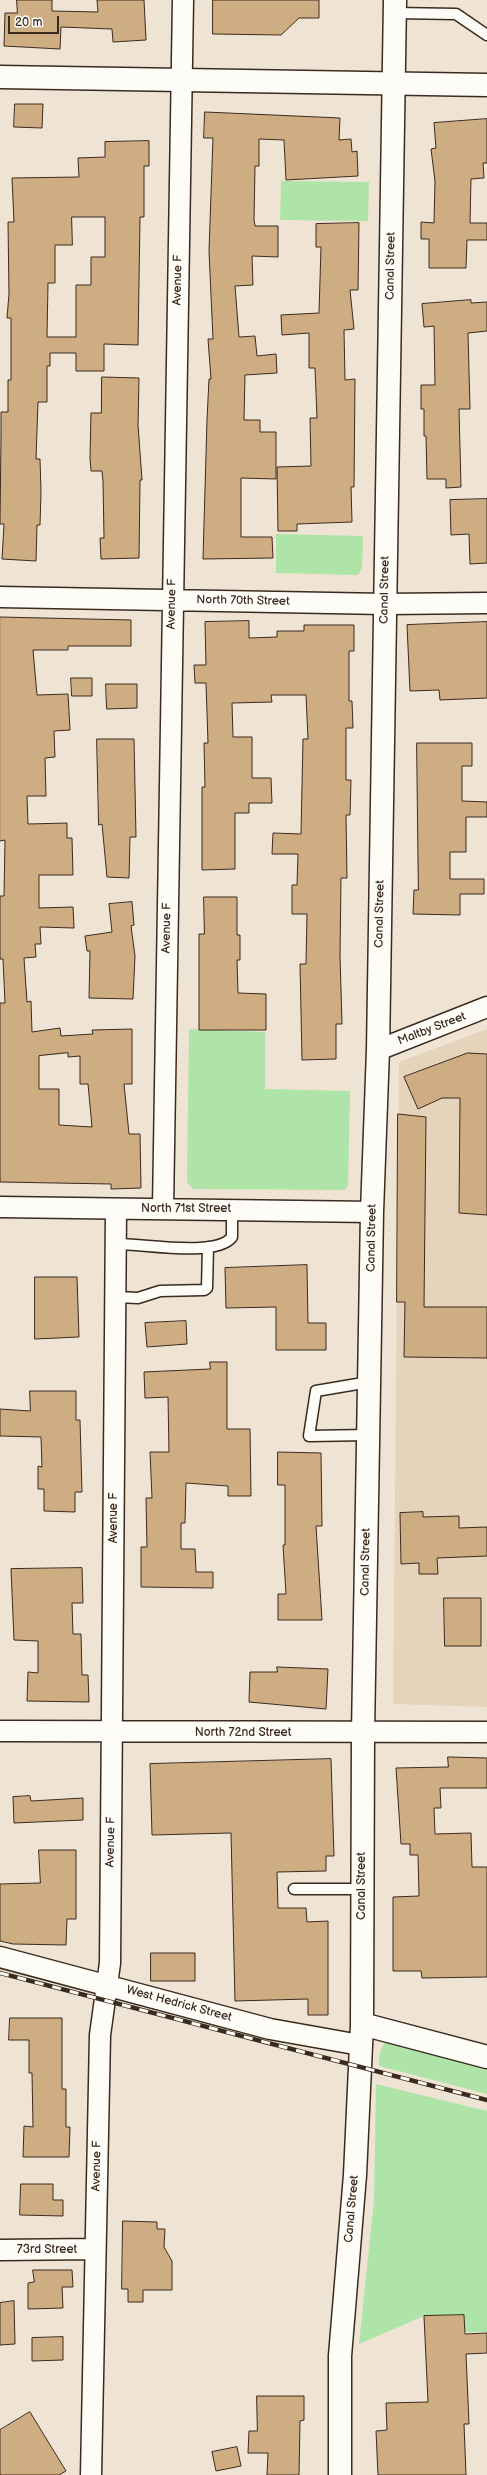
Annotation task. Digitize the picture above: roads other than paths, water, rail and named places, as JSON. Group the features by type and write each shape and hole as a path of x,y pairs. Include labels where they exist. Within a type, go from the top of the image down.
{"street":[{"name":"Avenue F","path":"163,1208 183,0"},
{"name":"Canal Street","path":"340,2475 340,2356 355,2175 361,2035 363,1733 372,1212 378,1050 395,7"},
{"path":"0,77 487,85"},
{"name":"North 70th Street","path":"0,597 385,604 487,603"},
{"name":"Maltby Street","path":"378,1050 487,1007"},
{"name":"North 71st Street","path":"0,1207 372,1212"},
{"name":"Avenue F","path":"91,2475 94,2249 100,2035 110,1963 116,1209"},
{"name":"North 72nd Street","path":"0,1731 363,1733 487,1732"},
{"name":"West Hedrick Street","path":"0,1957 107,1984 270,2029 361,2035 487,2057"},
{"name":"73rd Street","path":"0,2250 94,2249"}],"lane":[{"path":"395,7 456,14 487,35"},
{"path":"116,1244 138,1243 151,1247 208,1247 224,1244 232,1237 232,1209"},
{"path":"116,1297 138,1298 160,1291 204,1290 207,1288 208,1247"},
{"path":"368,1435 309,1436 316,1391 369,1382"},
{"path":"294,1889 362,1889"}],"railway":[{"path":"0,1973 487,2100"}]}
